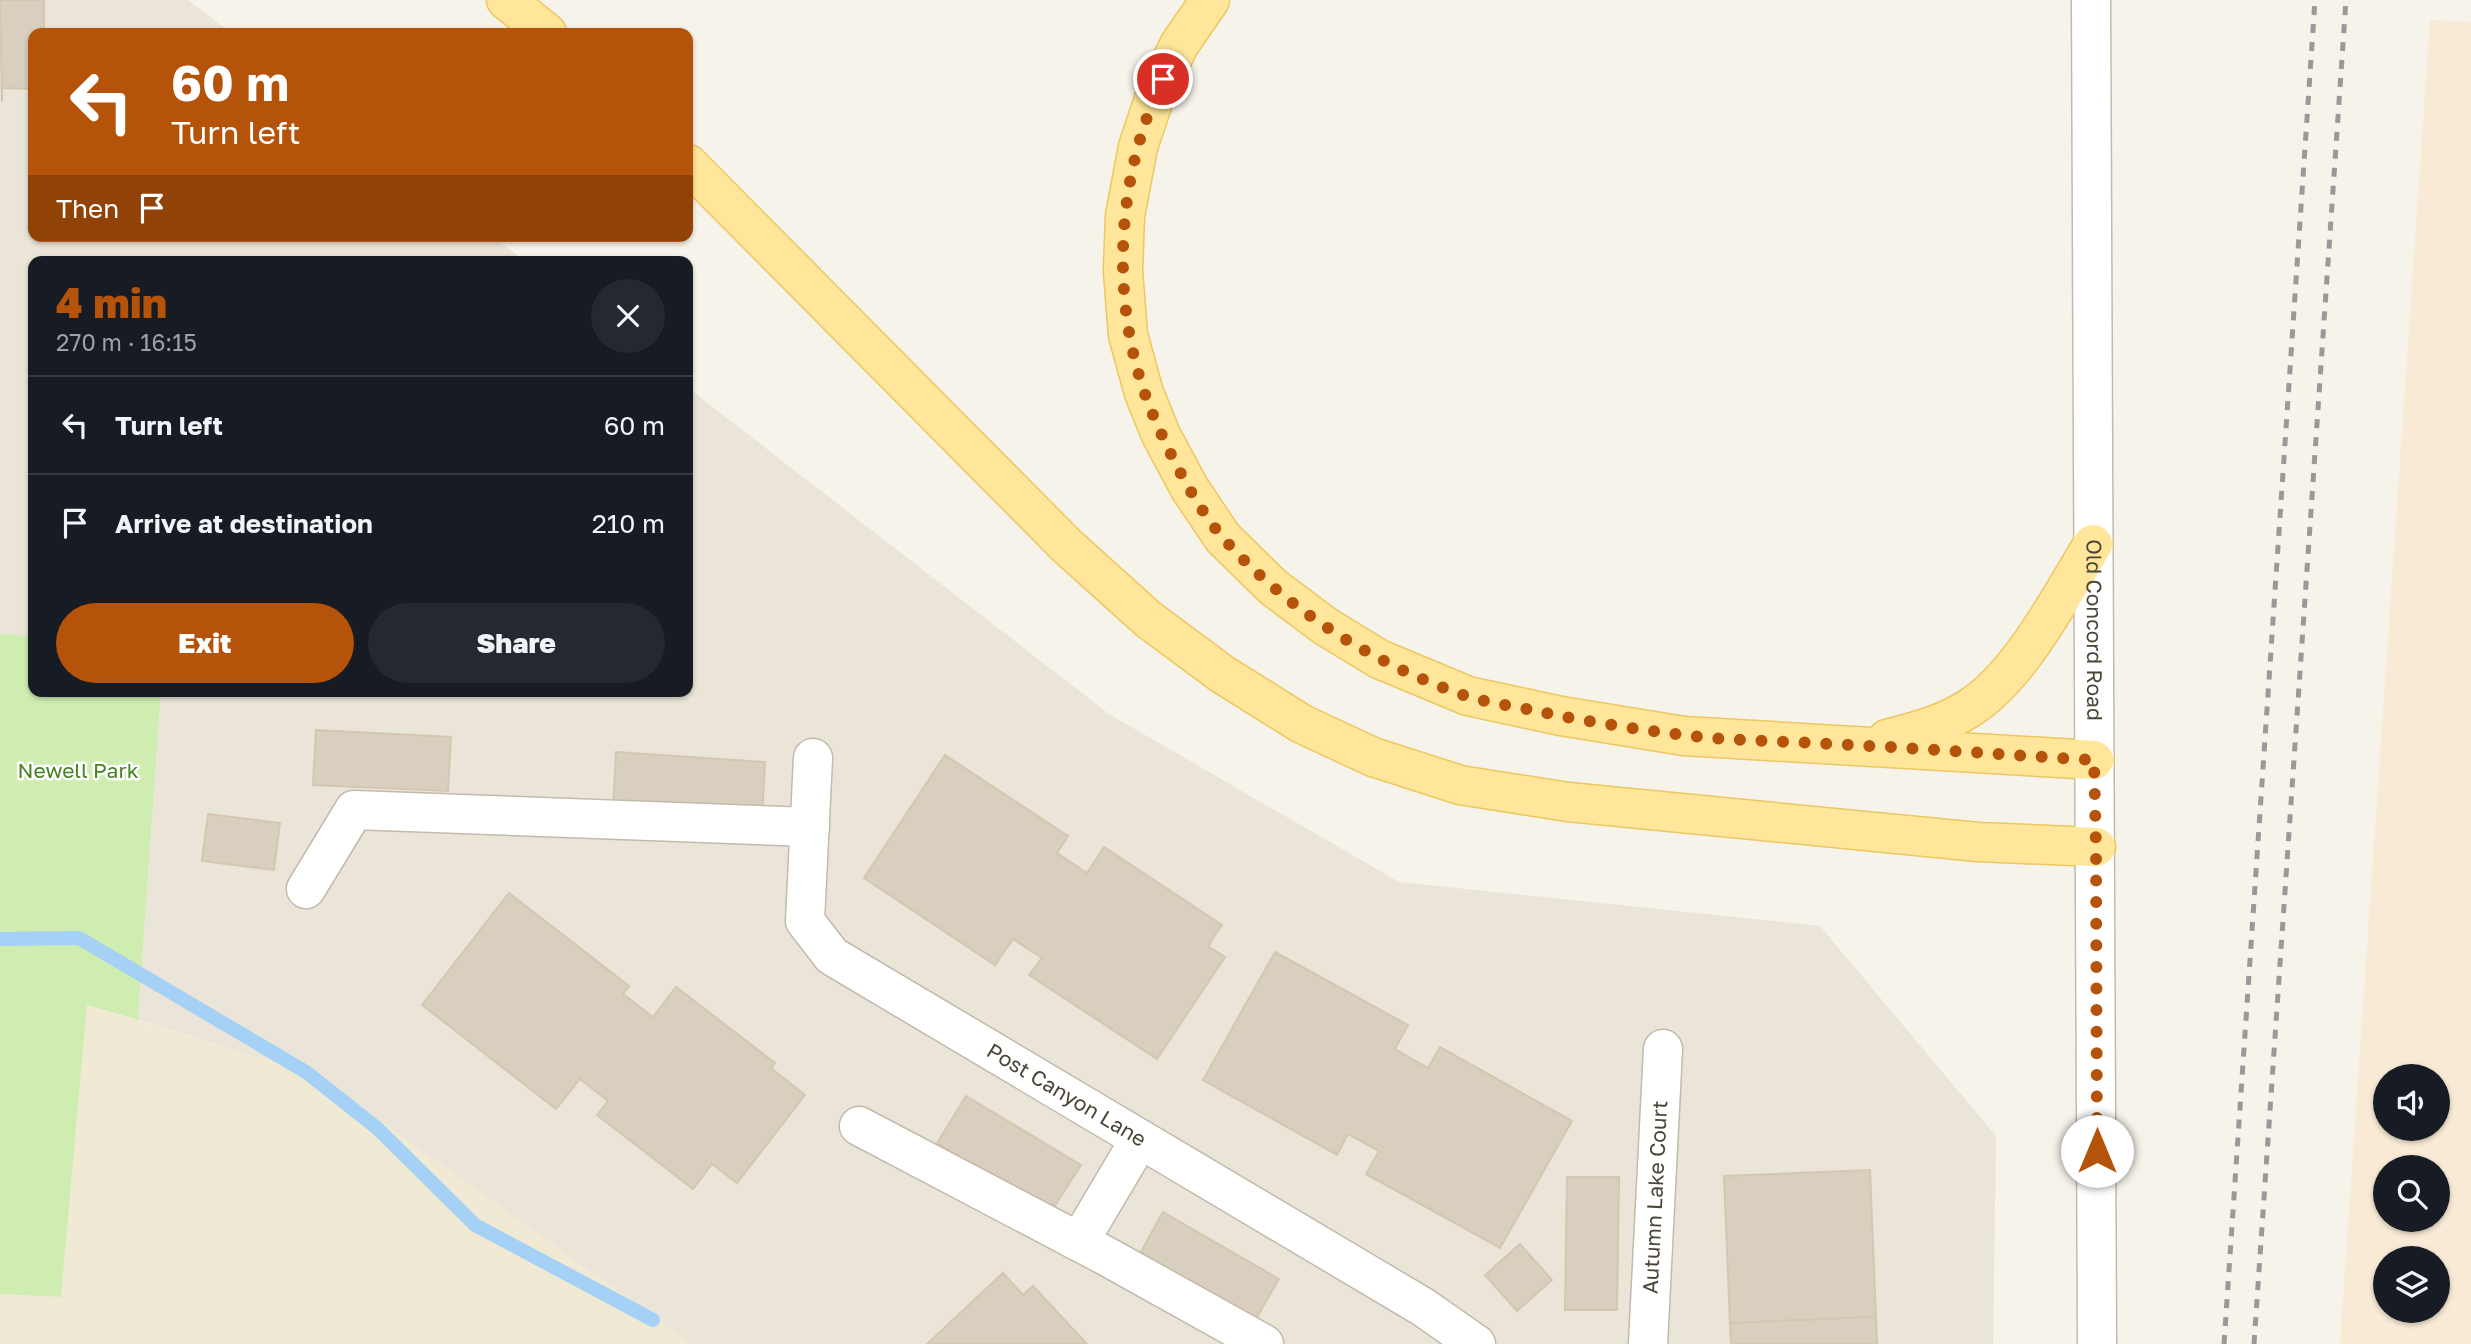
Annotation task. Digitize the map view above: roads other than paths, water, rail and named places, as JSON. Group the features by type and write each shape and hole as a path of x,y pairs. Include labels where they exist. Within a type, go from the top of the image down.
{"main road":[{"path":"506,0 541,28"},
{"path":"1210,0 1180,44 1155,96 1138,147 1125,216 1123,271 1128,335 1144,393 1161,435 1190,489 1223,538 1273,587 1325,626 1379,659 1468,696 1561,716 1684,736 2094,760"},
{"path":"693,169 1068,546 1148,619 1222,674 1302,724 1373,757 1460,785 1554,800 1978,842 2096,847"},
{"path":"1862,745 1920,731 1968,710 2000,683 2039,631 2093,544"}],"street":[{"name":"Old Concord Road","path":"2091,0 2097,1344"},
{"name":"Post Canyon Lane","path":"813,758 805,921 832,956 1423,1307 1476,1344"},
{"path":"306,889 354,810 810,827"},
{"name":"Autumn Lake Court","path":"1647,1344 1663,1049"},
{"path":"859,1126 1079,1242 1264,1344"},
{"path":"1079,1242 1140,1139"}],"waterway":[{"path":"0,939 79,938 306,1072 377,1128 475,1225 653,1320"}],"railway":[{"path":"2224,1344 2315,0"},
{"path":"2254,1344 2346,0"}],"park label":[{"name":"Newell Park","path":"78,771"}]}
